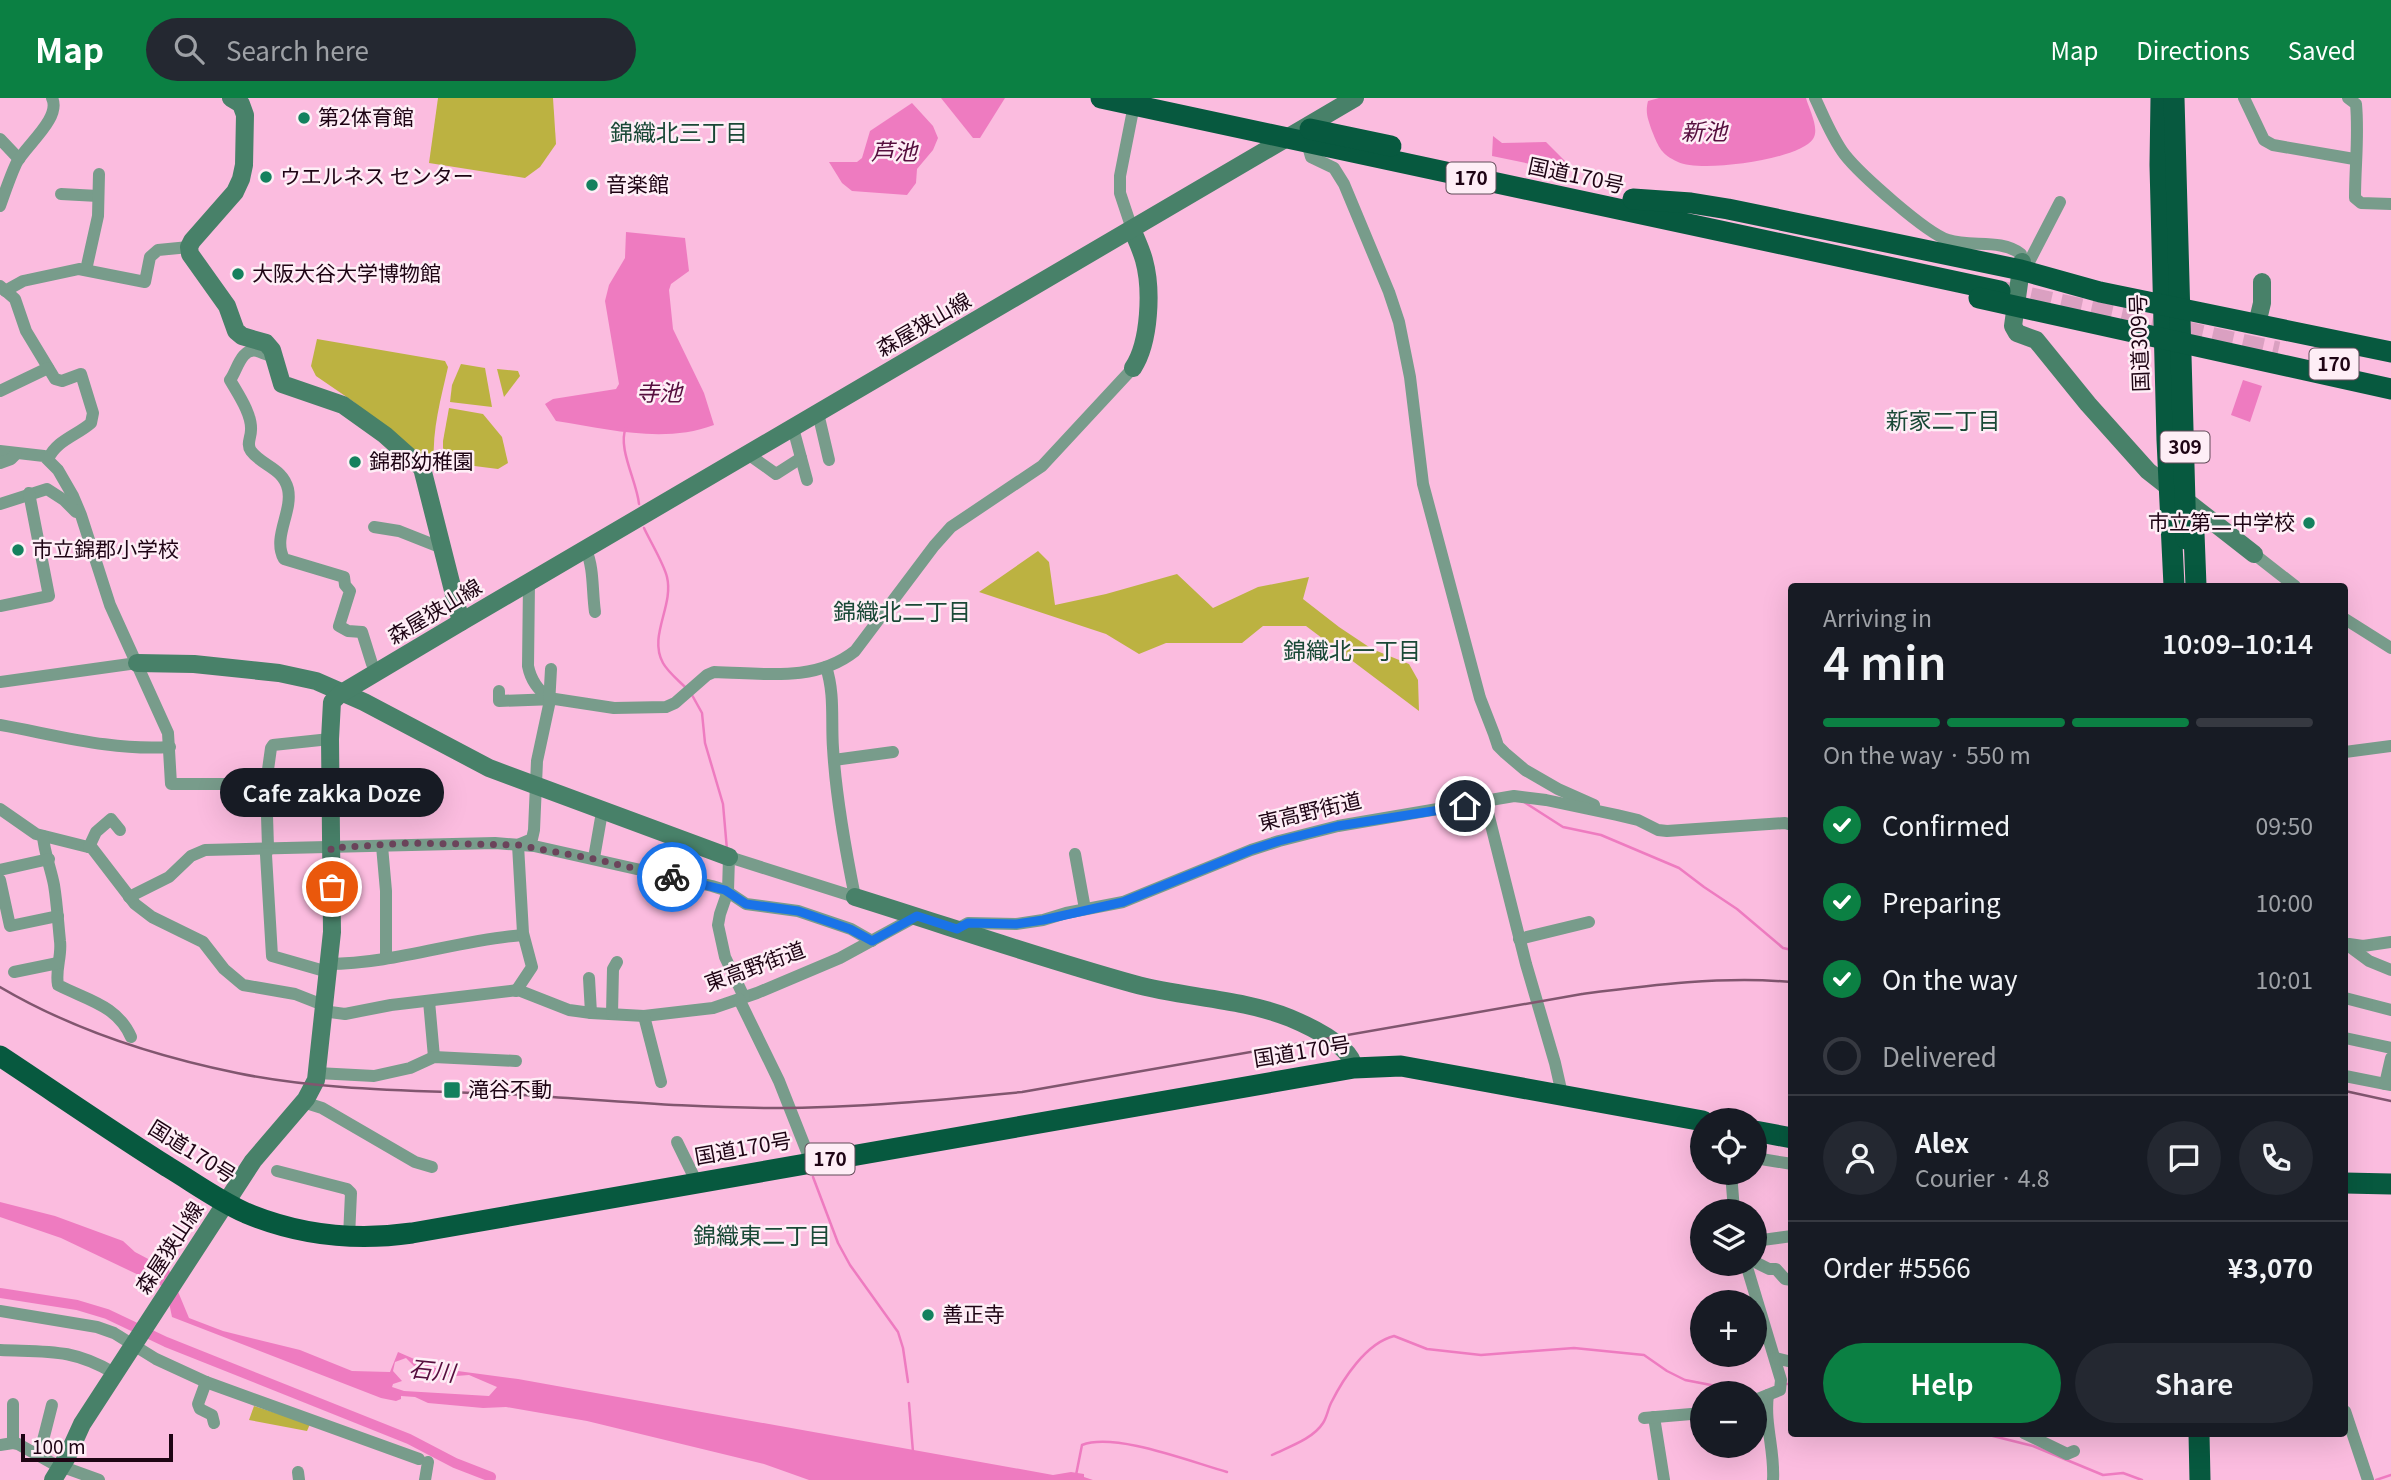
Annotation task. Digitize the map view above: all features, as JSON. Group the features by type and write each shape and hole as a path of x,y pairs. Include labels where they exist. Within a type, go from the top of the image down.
{"highway":[{"name":"国道170号","path":"1101,98 1633,199 1728,209 2011,275"},
{"name":"国道170号","path":"1166,98 1298,136 1657,218 2011,275"},
{"name":"国道309号","path":"2161,98 2160,165 2172,307"},
{"name":"国道309号","path":"2174,98 2172,307 2178,494 2186,583"},
{"path":"1657,218 1683,232 1719,242 2391,389"},
{"path":"2011,275 2391,352"},
{"name":"170","path":"2391,362 2279,345 2391,376"},
{"name":"国道309号","path":"2174,583 2172,530 2178,494"},
{"name":"309","path":"2178,494 2194,533 2196,583"},
{"name":"309","path":"2165,583 2164,542 2172,530"},
{"name":"国道170号","path":"0,1056 136,1147 221,1212 349,1237 386,1237 412,1233 1354,1068 1401,1066 1690,1119"},
{"path":"1767,1133 1788,1137"},
{"path":"2348,1183 2391,1184"},
{"path":"2199,1437 2200,1480"},
{"path":"2211,1437 2213,1480"}],"street":[{"path":"0,206 19,159 53,113 55,104 52,98"},
{"path":"231,98 241,104 245,115 244,165 241,179 235,192 191,241 190,254 227,306 236,331 242,336 266,343 274,356 282,384 343,405 377,429 422,468 461,622"},
{"name":"森屋狭山線","path":"57,1473 82,1424 114,1373 253,1161 303,1102 314,1084 325,1008 333,913 330,739 332,702 343,692 461,622 1132,229 1298,136 1355,98"},
{"path":"1815,98 1829,129 1845,154 1861,172 1919,223 1949,241 1988,244 2016,250 2021,254 2011,275 2017,306 2013,326 2017,333 2036,340 2105,424 2148,471 2291,583"},
{"path":"2244,98 2264,140 2287,148 2354,159"},
{"path":"2352,101 2359,133 2354,159 2355,198 2361,203 2391,204"},
{"path":"499,701 560,699 614,708 666,707 675,703 707,675 796,674 826,667 855,651 934,545 951,527 1042,466 1141,356 1146,333 1147,281 1144,260 1120,193 1119,176 1134,105"},
{"path":"1298,136 1311,157 1334,167 1344,184 1394,305 1410,377 1423,484 1480,698 1499,746 1541,780 1609,814 1638,820 1658,830 1788,824"},
{"path":"0,139 19,159"},
{"path":"86,270 98,216 99,174"},
{"path":"61,194 98,196"},
{"path":"2011,275 2034,256 2060,202"},
{"path":"48,459 52,450 68,436 86,428 93,419 82,374 62,381 55,379 26,331 15,299 3,289 65,270 86,270 145,282 149,257 158,250 189,247"},
{"path":"2257,324 2262,303 2262,282"},
{"path":"274,356 250,351 241,358 230,380 251,425 248,443 250,450 276,470 286,484 289,503 282,533 281,554 284,559 344,577 345,585 350,591 339,626 348,631 362,632 372,664"},
{"path":"0,391 48,368"},
{"path":"818,413 829,460"},
{"path":"793,428 807,480"},
{"path":"0,451 44,456 48,459 58,470 80,512 110,605 168,733 171,784 266,784"},
{"path":"0,463 16,454"},
{"path":"748,454 776,474 801,458"},
{"path":"0,504 47,489 64,500 75,512 80,512"},
{"path":"0,606 49,596 29,493"},
{"path":"374,527 398,531 442,548"},
{"path":"586,550 592,562 591,582 595,612"},
{"path":"529,583 528,666 536,687 549,699"},
{"path":"2348,621 2391,648"},
{"path":"0,682 137,663 194,664 279,673 316,681 343,692 489,768 729,857 917,916"},
{"path":"826,667 834,712 834,760 842,830 855,897"},
{"path":"518,845 532,839 540,743 549,699 551,669"},
{"path":"0,725 86,743 170,747"},
{"path":"330,739 271,748 266,784 266,855 272,956 328,968 495,937 523,935"},
{"path":"2348,752 2391,746"},
{"path":"834,760 893,752"},
{"name":"東高野街道","path":"89,846 129,897 152,918 203,942 224,969 243,985 295,994 330,1012 345,1014 391,1004 516,991 569,1010 644,1016 713,1008 742,998 840,958 917,916 957,929 968,923 1016,924 1043,920 1123,902 1251,850 1338,826 1514,796 1609,814"},
{"path":"1485,802 1562,1094"},
{"path":"0,809 26,828 43,836 89,846 96,832 111,818 120,830"},
{"path":"594,859 602,812"},
{"path":"43,836 58,916 61,948 56,976 58,985 114,1012 131,1037"},
{"path":"129,897 169,877 191,856 205,850 331,848 408,843 518,845 712,886 728,892 746,904 816,916 872,941"},
{"path":"516,991 532,967 523,935 518,845"},
{"path":"382,846 386,891 386,958"},
{"path":"1075,854 1085,909"},
{"path":"729,857 728,892 720,914 719,934 725,957 811,1162"},
{"path":"0,870 49,859"},
{"path":"0,880 10,926 58,916"},
{"path":"1519,939 1589,922"},
{"path":"957,929 1136,985 1246,1005 1287,1017 1311,1027 1349,1053 1354,1068"},
{"path":"2348,944 2364,946 2391,942"},
{"path":"2348,946 2369,961 2391,970"},
{"path":"612,1014 613,970 617,962"},
{"path":"15,972 58,963"},
{"path":"589,978 591,1013"},
{"path":"2348,999 2391,1010"},
{"path":"429,1001 434,1058"},
{"path":"644,1016 661,1082"},
{"path":"2348,1039 2391,1048"},
{"path":"317,1073 374,1076 410,1068 434,1058 516,1061"},
{"path":"2348,1077 2388,1085 2391,1058"},
{"path":"303,1102 322,1108 415,1162 432,1167"},
{"path":"677,1142 697,1183"},
{"path":"1767,1160 1788,1163"},
{"path":"277,1171 292,1181 347,1189 351,1193 349,1237"},
{"path":"1767,1239 1788,1237"},
{"path":"1767,1268 1776,1269 1788,1279"},
{"path":"1750,1276 1775,1358 1780,1385 1780,1390 1767,1395"},
{"path":"0,1311 97,1327 114,1333 156,1359 206,1382 423,1460 425,1480"},
{"path":"0,1350 75,1354 114,1373"},
{"path":"1775,1358 1788,1361"},
{"path":"206,1382 198,1404 200,1409 212,1415 214,1423"},
{"path":"13,1404 6,1444 39,1456 57,1473 99,1480"},
{"path":"39,1456 52,1405"},
{"path":"1664,1480 1649,1417 1690,1414"},
{"path":"1767,1417 1773,1480"},
{"path":"2348,1420 2368,1480"},
{"path":"2032,1437 2067,1454 2074,1451"}],"shaded area":[{"path":"438,98 553,98 556,144 540,167 525,178 429,163"},
{"path":"317,339 445,361 448,367 436,426 434,462 425,463 354,402 316,376 311,366"},
{"path":"461,364 485,368 492,407 450,402 452,385"},
{"path":"497,369 518,371 520,376 504,397"},
{"path":"449,408 483,414 502,437 508,463 498,469 443,462 443,441"},
{"path":"1038,551 1049,562 1055,605 1177,574 1213,608 1258,587 1309,577 1303,599 1372,649 1409,664 1418,680 1419,711 1306,626 1263,626 1242,643 1166,643 1139,654 1106,634 979,592"},
{"path":"254,1406 310,1424 307,1431 249,1420"}],"water":[{"path":"941,98 1005,98 980,138 973,138"},
{"name":"新池","path":"1659,98 1806,98 1815,125 1815,135 1804,146 1770,158 1727,165 1690,165 1668,156 1657,142 1647,109 1648,101"},
{"name":"芦池","path":"912,103 933,126 938,138 933,150 917,169 916,183 907,195 852,191 842,183 829,162 857,162 862,158 870,131"},
{"path":"1493,136 1502,143 1546,142 1571,167 1569,172 1492,156"},
{"name":"寺池","path":"626,232 685,238 689,271 671,284 669,290 673,329 704,393 714,425 675,434 616,431 556,421 545,404 553,399 616,389 619,384 605,301 609,285 625,258"},
{"path":"2243,380 2262,386 2250,422 2231,415"},
{"name":"石川","path":"0,1202 55,1216 123,1241 135,1252 169,1270 189,1318 223,1331 300,1350 352,1371 390,1372 398,1352 435,1368 518,1379 1053,1475 1071,1472 1084,1474 1084,1477 1093,1480 809,1480 764,1464 587,1421 506,1407 483,1408 428,1403 415,1397 401,1396 401,1399 396,1401 381,1398 172,1317 166,1288 61,1238 0,1217","holes":["406,1358 421,1373 443,1377 469,1375 497,1387 489,1396 404,1391 392,1387 402,1381 393,1371 395,1362"]}],"waterway":[{"path":"626,428 624,445 639,504"},
{"path":"644,528 667,577 667,599 658,642 659,653 670,673 685,687"},
{"path":"692,695 702,713 705,743 723,804 727,850"},
{"path":"1524,802 1563,827 1601,835 1679,868 1788,949"},
{"path":"813,1177 838,1243 850,1265 898,1332 908,1382"},
{"path":"0,1293 77,1305 107,1314 166,1342 409,1439 455,1463 491,1477 490,1480"},
{"path":"1272,1455 1300,1442 1319,1429 1336,1394 1356,1363 1374,1346 1394,1336 1427,1349 1481,1355 1574,1348 1644,1355 1667,1371 1690,1381"},
{"path":"909,1403 913,1452"},
{"path":"1997,1437 2033,1446 2103,1475 2123,1473 2142,1480"},
{"path":"1075,1480 1082,1445 1096,1442 1133,1445 1227,1472"},
{"path":"2376,1480 2391,1475"}],"tunnel":[{"path":"2000,291 2278,352"}],"railway":[{"path":"0,987 56,1016 115,1040 206,1066 272,1079 378,1089 742,1108 805,1108 929,1101 1022,1092 1582,994 1713,981 1788,982"},
{"path":"2348,1092 2391,1101"}],"way so far":[{"path":"332,887 331,848 408,843 534,846 672,877"}],"place":[{"name":"第2体育館","path":"304,118"},
{"name":"ウエルネス センター","path":"266,177"},
{"name":"音楽館","path":"592,185"},
{"name":"大阪大谷大学博物館","path":"238,274"},
{"name":"錦郡幼稚園","path":"355,462"},
{"name":"市立第二中学校","path":"2309,523"},
{"name":"市立錦郡小学校","path":"18,550"},
{"name":"Cafe zakka Doze","path":"332,887"},
{"name":"滝谷不動","path":"452,1090"},
{"name":"善正寺","path":"928,1315"}],"district":[{"name":"錦織北三丁目","path":"679,133"},
{"name":"新家二丁目","path":"1943,421"},
{"name":"錦織北二丁目","path":"902,612"},
{"name":"錦織北一丁目","path":"1352,651"},
{"name":"錦織東二丁目","path":"762,1236"}],"route":[{"path":"672,877 725,890 746,904 816,916 872,941 917,916 957,929 968,923 1016,924 1043,920 1123,902 1279,841 1338,826 1465,806"}]}
